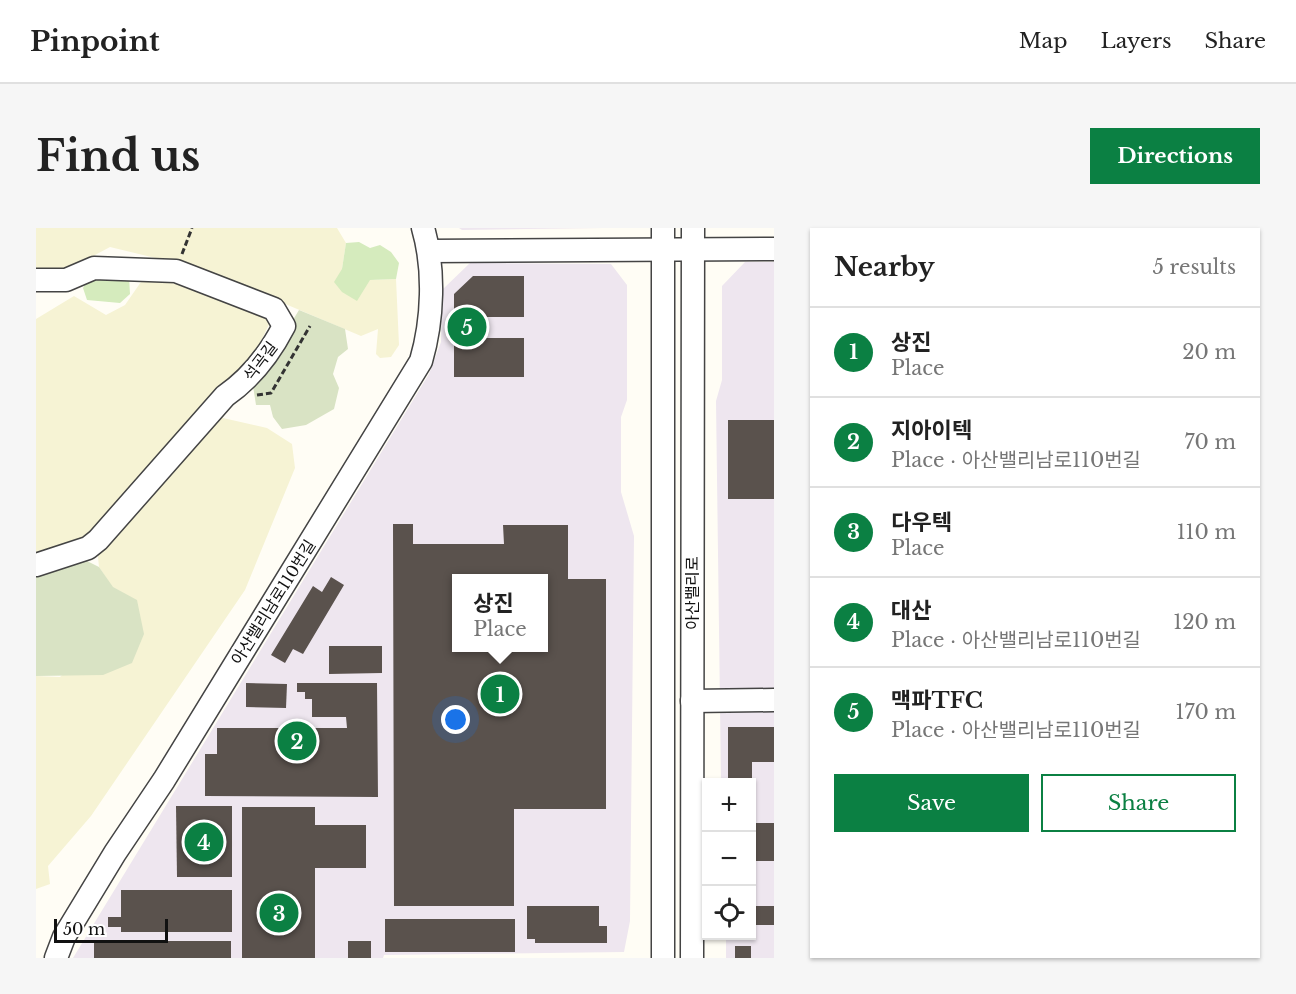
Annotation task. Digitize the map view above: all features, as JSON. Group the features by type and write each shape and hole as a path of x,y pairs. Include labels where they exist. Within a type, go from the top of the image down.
{"street":[{"name":"아산밸리남로110번길","path":"56,958 64,937 115,853 164,780 421,361 430,324 429,250 423,228"},
{"path":"429,250 663,239 693,239 774,249"},
{"name":"아산밸리로","path":"663,239 663,958"},
{"name":"아산밸리로","path":"692,958 693,239"},
{"name":"석곡길","path":"36,280 66,280 94,268 176,271 274,309 284,326 274,345 248,381 225,396 98,540 88,548 36,565"},
{"path":"692,700 774,700"}],"path":[{"path":"176,271 192,228"}],"shaded area":[{"path":"36,228 337,228 346,243 342,269 370,280 396,279 399,345 391,357 380,358 376,354 378,329 361,336 205,270 110,247 65,271 36,271"},
{"path":"459,228 605,228 462,230"},
{"path":"745,262 774,262 774,958 726,958 726,940 756,940 756,778 721,778 716,401 722,380 722,286"},
{"path":"470,263 611,264 627,285 627,400 621,417 621,492 634,536 630,921 624,952 384,955 383,958 73,958 429,374 441,342 442,290"},
{"path":"143,279 193,286 271,320 255,354 225,396 223,418 267,428 292,444 295,468 245,590 91,816 48,866 50,884 36,889 36,676 60,677 137,601 112,587 99,567 97,547 36,565 36,319 74,296 106,315 125,305"}],"green space":[{"path":"359,242 370,248 380,245 391,252 399,263 396,279 370,280 357,301 342,292 334,282 342,269 346,243"},
{"path":"89,277 129,277 130,294 120,303 87,300 83,288"},
{"path":"299,310 345,329 348,349 338,357 333,374 339,388 334,409 306,425 282,429 273,417 270,405 256,405 253,386"},
{"path":"77,556 99,567 113,587 137,600 144,634 132,663 103,675 36,676 36,565"}],"building":[{"path":"473,276 524,276 524,317 481,317 481,338 524,338 524,377 454,377 454,294"},
{"path":"728,420 774,420 774,499 728,499"},
{"path":"393,524 413,524 413,544 504,544 503,525 568,525 568,579 606,579 606,809 514,809 514,906 394,906"},
{"path":"331,577 344,585 303,654 293,649 285,663 271,655 313,586 322,592"},
{"path":"329,646 382,646 382,673 329,674"},
{"path":"246,683 287,684 286,708 246,707"},
{"path":"297,683 377,683 378,797 205,796 205,754 217,754 217,728 347,728 346,717 312,717 312,699 305,699 305,692 297,692"},
{"path":"728,727 774,727 774,762 752,762 752,778 728,778"},
{"path":"176,806 232,806 232,877 177,877"},
{"path":"242,807 315,807 315,825 366,825 366,868 315,868 315,958 242,958"},
{"path":"756,823 774,823 774,861 756,861"},
{"path":"121,890 232,890 232,932 121,932 121,927 108,927 108,917 121,917"},
{"path":"527,906 599,906 599,926 607,926 607,943 535,943 535,939 527,939"},
{"path":"756,906 774,906 774,925 756,925"},
{"path":"385,919 515,919 515,952 385,952"},
{"path":"94,941 231,941 231,958 94,958"},
{"path":"348,941 371,941 371,958 348,958"},
{"path":"735,946 751,946 751,958 735,958"}],"place":[{"name":"맥파TFC","path":"467,327"},
{"name":"상진","path":"500,694"},
{"name":"지아이텍","path":"297,741"},
{"name":"대산","path":"204,842"},
{"name":"다우텍","path":"279,913"}]}
